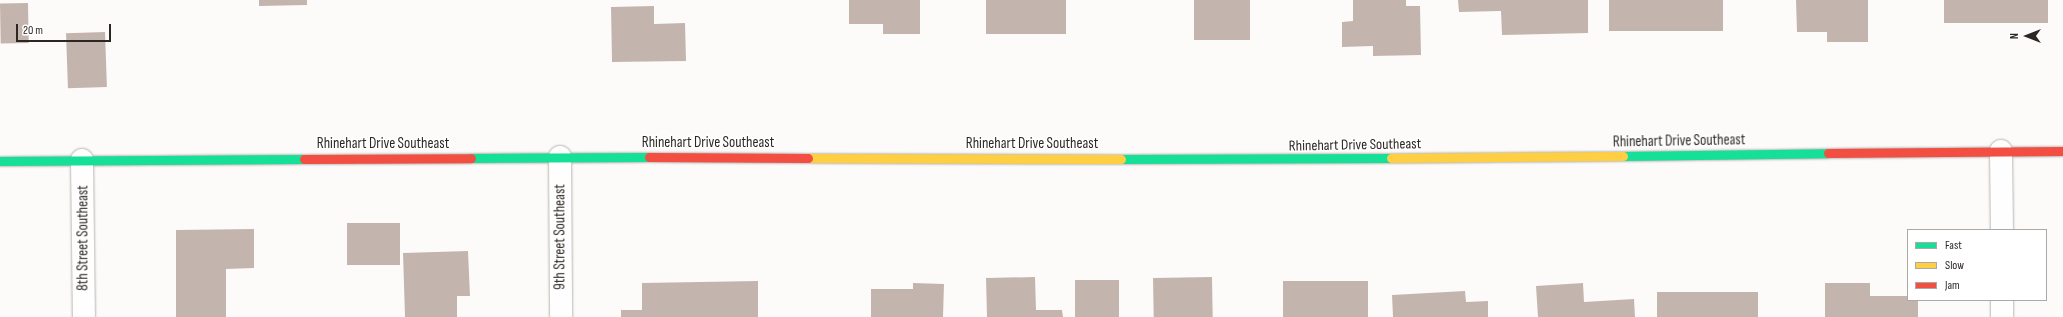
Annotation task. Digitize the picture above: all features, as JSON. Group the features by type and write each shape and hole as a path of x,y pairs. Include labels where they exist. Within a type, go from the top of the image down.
{"street":[{"path":"2002,151 2002,229"},
{"name":"Rhinehart Drive Southeast","path":"0,161 560,157 1297,159 2063,151"},
{"name":"9th Street Southeast","path":"560,157 561,317"},
{"name":"8th Street Southeast","path":"82,160 84,317"},
{"path":"2002,301 2002,317"}],"building":[{"path":"259,0 307,0 307,5 259,6"},
{"path":"849,0 920,0 920,34 883,34 883,24 849,24"},
{"path":"986,0 1066,0 1066,34 986,34"},
{"path":"1194,0 1250,0 1250,40 1194,40"},
{"path":"1353,0 1406,0 1406,6 1420,6 1421,55 1373,56 1373,46 1342,47 1342,22 1353,21"},
{"path":"1458,0 1588,0 1588,33 1502,35 1501,11 1459,12"},
{"path":"1609,0 1723,0 1723,31 1609,31"},
{"path":"1796,0 1868,0 1868,42 1827,42 1827,32 1797,32"},
{"path":"1944,0 2048,0 2048,23 1944,23"},
{"path":"0,3 28,3 29,43 1,43"},
{"path":"654,6 654,24 685,23 686,61 612,62 611,7"},
{"path":"105,32 107,87 68,88 66,33"},
{"path":"347,223 400,223 400,265 347,265"},
{"path":"254,229 254,268 226,269 226,317 176,317 176,230"},
{"path":"468,251 470,296 457,296 457,317 405,317 403,253"},
{"path":"1035,277 1036,310 1062,310 1063,317 987,317 986,278"},
{"path":"1212,277 1213,317 1154,317 1153,278"},
{"path":"1075,280 1119,280 1119,317 1075,317"},
{"path":"758,281 758,317 621,317 621,310 642,310 642,283"},
{"path":"1283,281 1368,281 1368,317 1283,317"},
{"path":"913,283 944,284 943,317 871,317 871,289 913,289"},
{"path":"1583,283 1584,302 1634,299 1635,317 1538,317 1536,286"},
{"path":"1825,283 1870,283 1870,296 1907,296 1907,301 1918,301 1918,317 1825,317"},
{"path":"1465,291 1466,302 1488,301 1488,317 1393,317 1392,295"},
{"path":"1657,292 1758,292 1758,317 1657,317"}],"traffic: fast":[{"path":"1623,156 1828,153"},
{"path":"471,158 649,157"},
{"path":"1121,159 1391,158"},
{"path":"0,161 304,159"}],"traffic: slow":[{"path":"1391,158 1623,156"},
{"path":"808,158 1121,159"}],"traffic: jam":[{"path":"1828,153 2063,151"},
{"path":"649,157 808,158"},
{"path":"304,159 471,158"}]}
